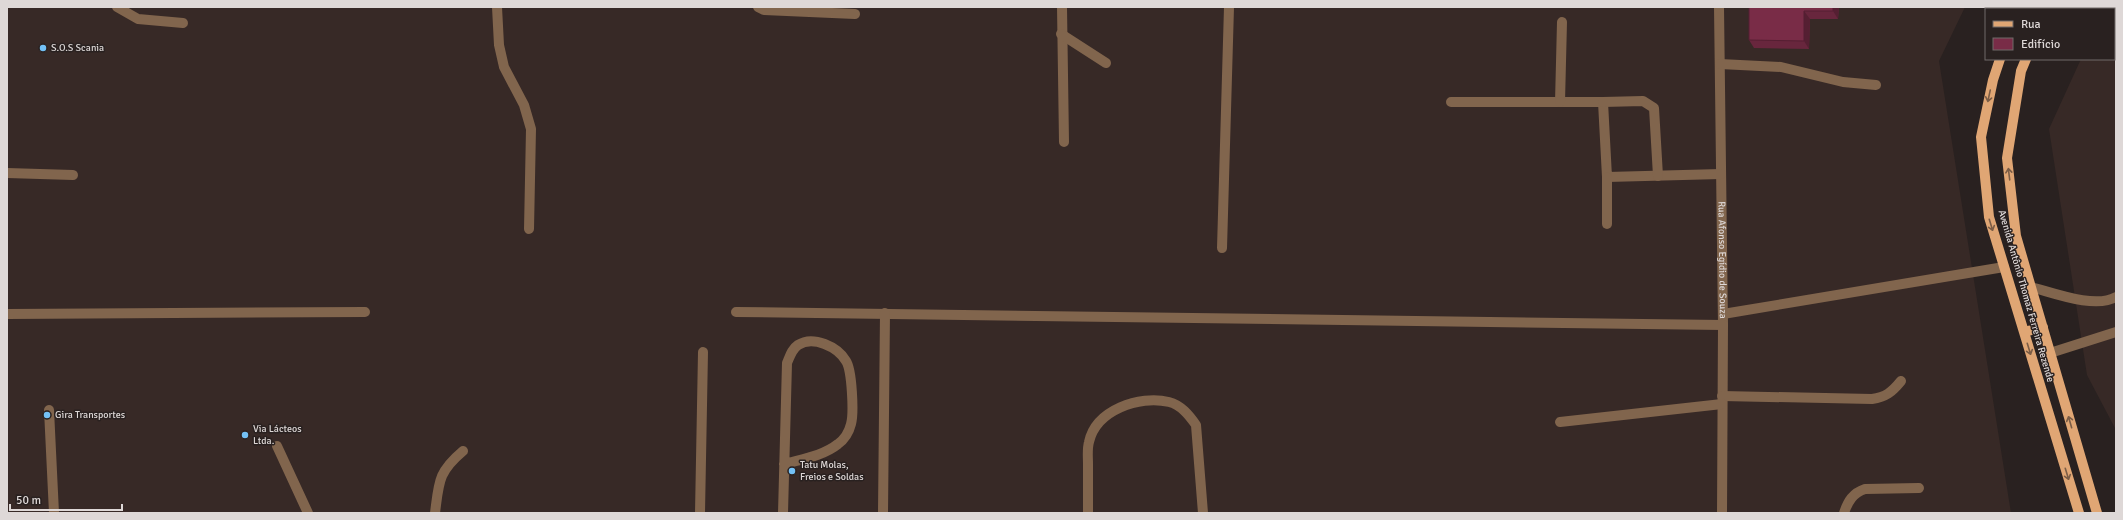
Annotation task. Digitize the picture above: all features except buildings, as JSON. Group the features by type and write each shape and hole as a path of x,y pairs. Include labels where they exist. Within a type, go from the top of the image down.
{"main road":[{"name":"Avenida Antônio Thomaz Ferreira Rezende","path":"2000,60 1993,80 1981,137 1989,217 2079,513"},
{"name":"Avenida Antônio Thomaz Ferreira Rezende","path":"2026,60 2021,71 2007,158 2016,236 2097,513"},
{"path":"2024,332 2042,327"}],"street":[{"path":"117,7 138,19 183,23"},
{"path":"497,7 499,45 504,67 524,105 531,129 529,229"},
{"path":"758,7 764,10 855,14"},
{"path":"1062,7 1061,34 1064,142"},
{"path":"1222,248 1229,7"},
{"name":"Rua Afonso Egídio de Souza","path":"1720,7 1723,325 1722,513"},
{"path":"1560,102 1562,22"},
{"path":"1061,34 1106,63"},
{"path":"1720,64 1781,67 1843,82 1876,85"},
{"path":"1451,102 1643,101 1654,108 1658,176"},
{"path":"1603,102 1607,177 1607,224"},
{"path":"7,173 72,175"},
{"path":"1607,177 1721,174"},
{"path":"1722,314 2004,267"},
{"path":"2031,287 2090,302 2102,302 2116,297"},
{"path":"7,314 365,312"},
{"path":"736,312 1723,325"},
{"path":"883,513 885,313"},
{"path":"2050,353 2116,332"},
{"path":"783,513 784,464 787,363 791,352 799,344 811,341 823,344 838,351 847,361 851,375 852,423 847,435 839,444 818,455 784,464"},
{"path":"700,513 703,352"},
{"path":"1560,422 1722,400 1882,398 1890,393 1901,381"},
{"path":"1088,513 1089,442 1096,427 1110,412 1123,406 1151,401 1169,402 1181,408 1190,415 1196,425 1202,513"},
{"path":"49,410 54,513"},
{"path":"277,446 308,513"},
{"path":"435,513 440,480 444,470 450,462 463,451"},
{"path":"1844,513 1846,505 1858,492 1865,490 1919,488"}],"shaded area":[{"path":"7,7 1965,7 1939,61 2011,513 7,513"},
{"path":"2116,7 2116,430 2087,375 2049,129 2081,60 2115,60 2115,8 2106,8"}],"place":[{"name":"S.O.S Scania","path":"43,48"},
{"name":"Gira Transportes","path":"47,415"},
{"name":"Via Lácteos Ltda.","path":"245,435"},
{"name":"Tatu Molas, Freios e Soldas","path":"792,471"}]}
